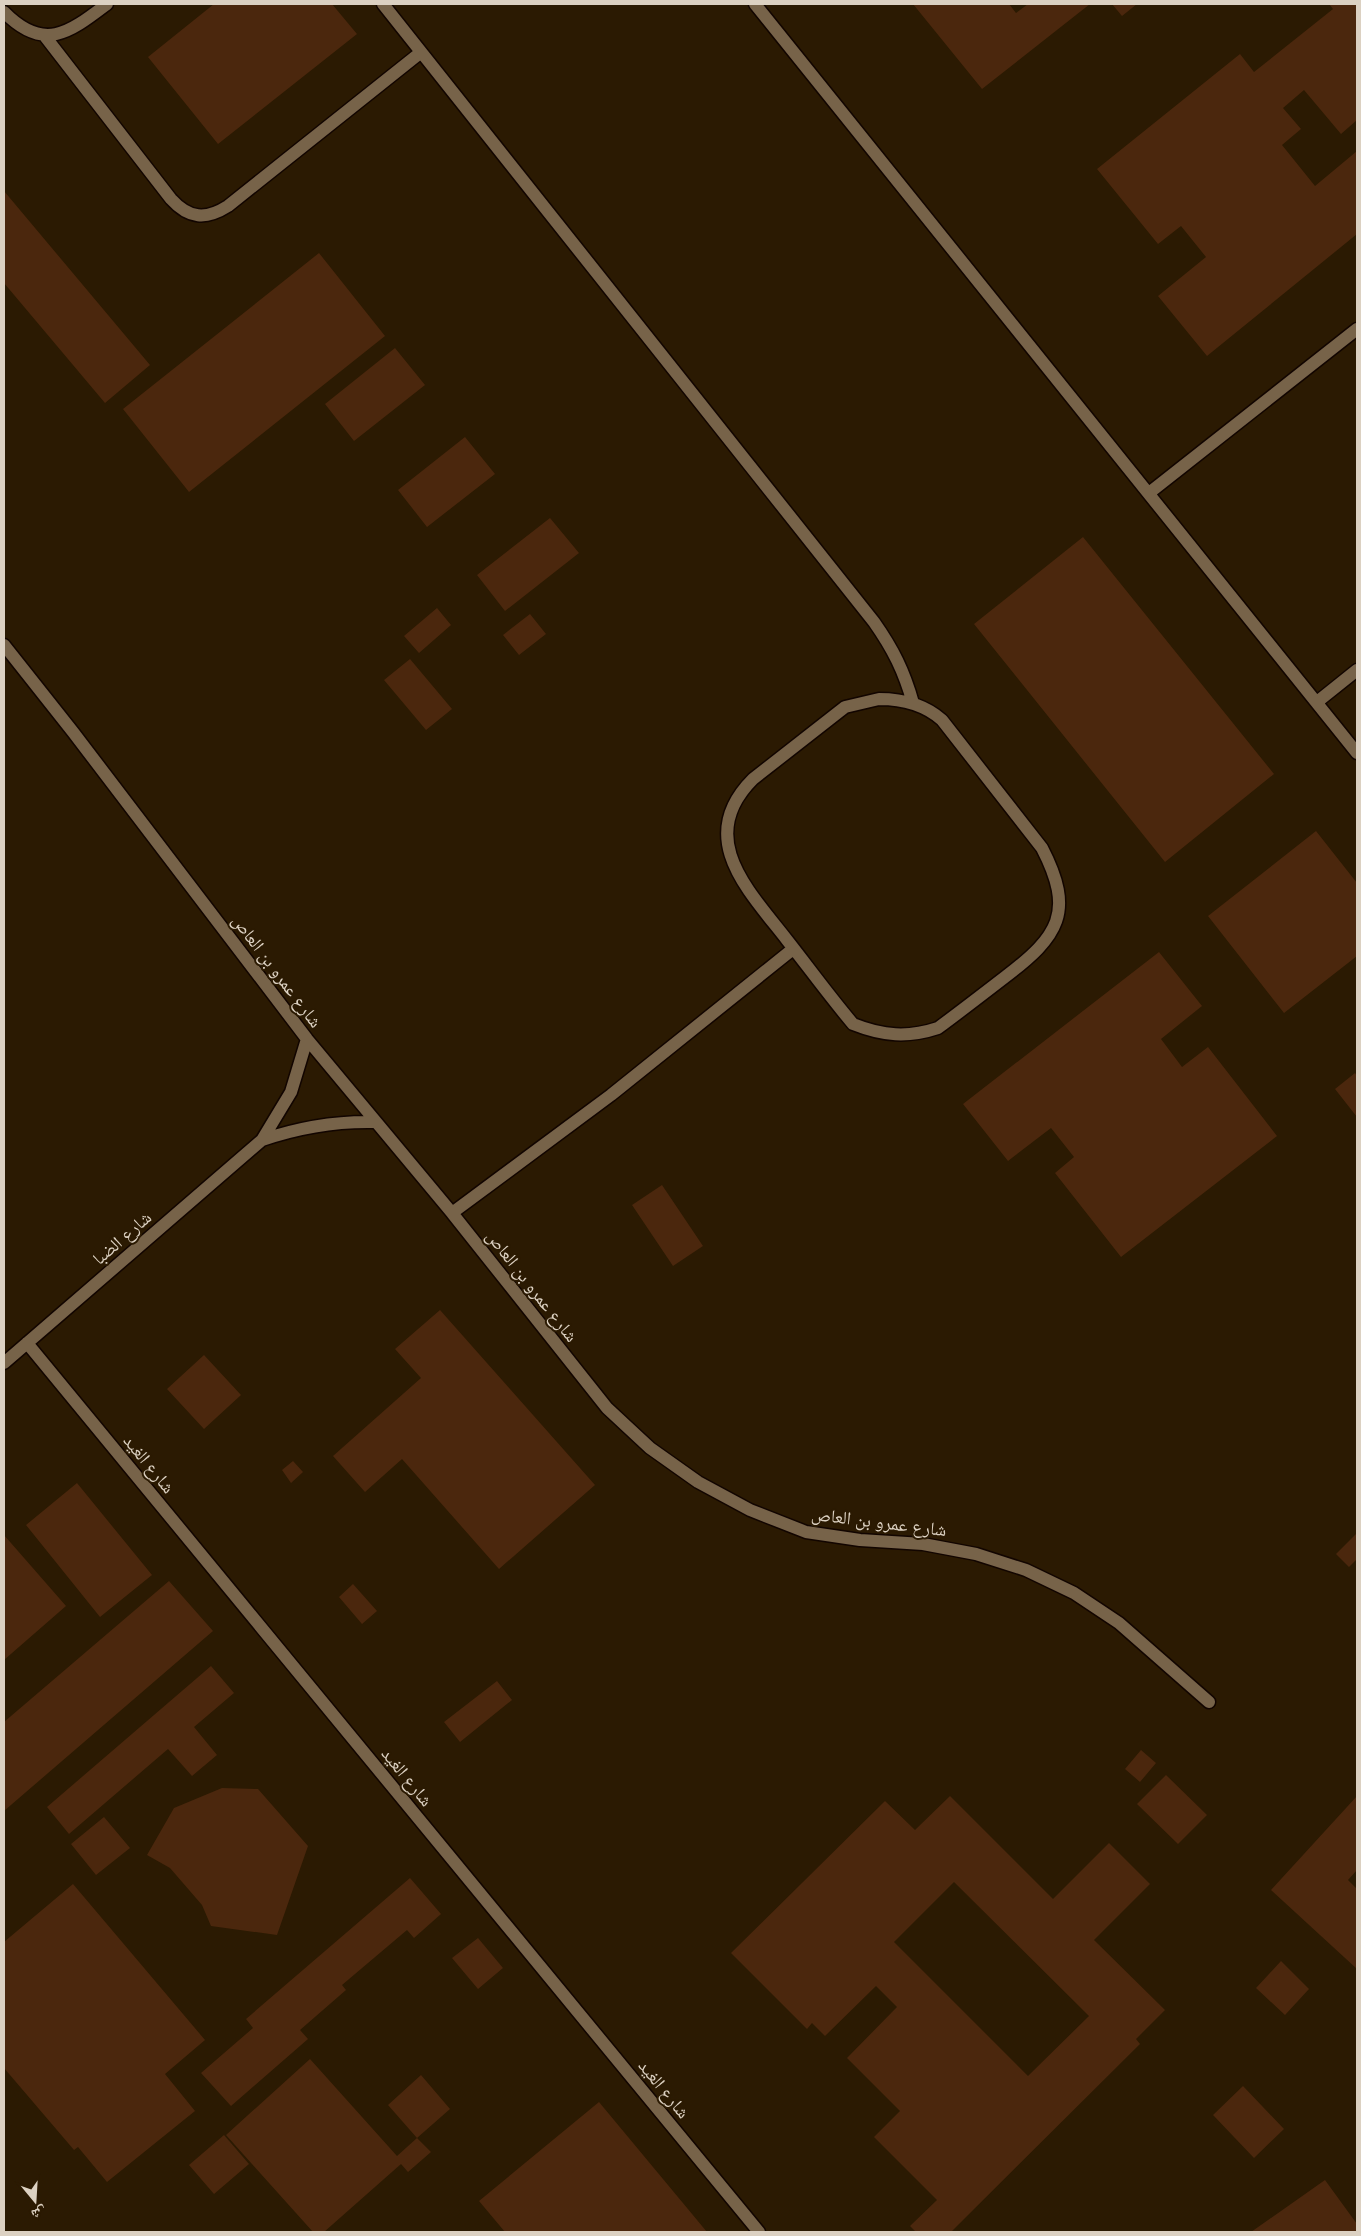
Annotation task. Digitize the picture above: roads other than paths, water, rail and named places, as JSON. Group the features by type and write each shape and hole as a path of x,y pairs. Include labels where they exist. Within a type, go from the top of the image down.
{"street":[{"path":"6,20 26,30 44,35 58,34 73,29 107,4"},
{"path":"383,4 420,53 874,622 891,646 905,674 913,703"},
{"path":"755,4 1357,753"},
{"path":"44,35 171,199 180,209 204,216 217,213 228,206 420,53"},
{"path":"1149,493 1357,329"},
{"name":"شارع عمرو بن العاص","path":"4,645 73,732 307,1039 452,1213 607,1408 650,1448 698,1482 750,1510 806,1532 860,1540 923,1544 976,1554 1026,1570 1074,1593 1119,1623 1209,1702"},
{"path":"1317,702 1357,670"},
{"path":"879,699 896,699 930,709 942,720 1042,848 1052,868 1057,884 1059,902 1057,920 1051,934 1031,957 938,1028 922,1033 904,1035 878,1032 853,1024 794,949 743,883 735,870 729,853 726,835 729,817 742,790 845,707 879,699"},
{"path":"452,1213 612,1095 794,949"},
{"name":"شارع الضبا","path":"4,1363 262,1140 291,1092 307,1039"},
{"name":"شارع الضبا","path":"262,1140 318,1125 346,1121 375,1122"},
{"name":"شارع الغيد","path":"27,1344 759,2232"}]}
